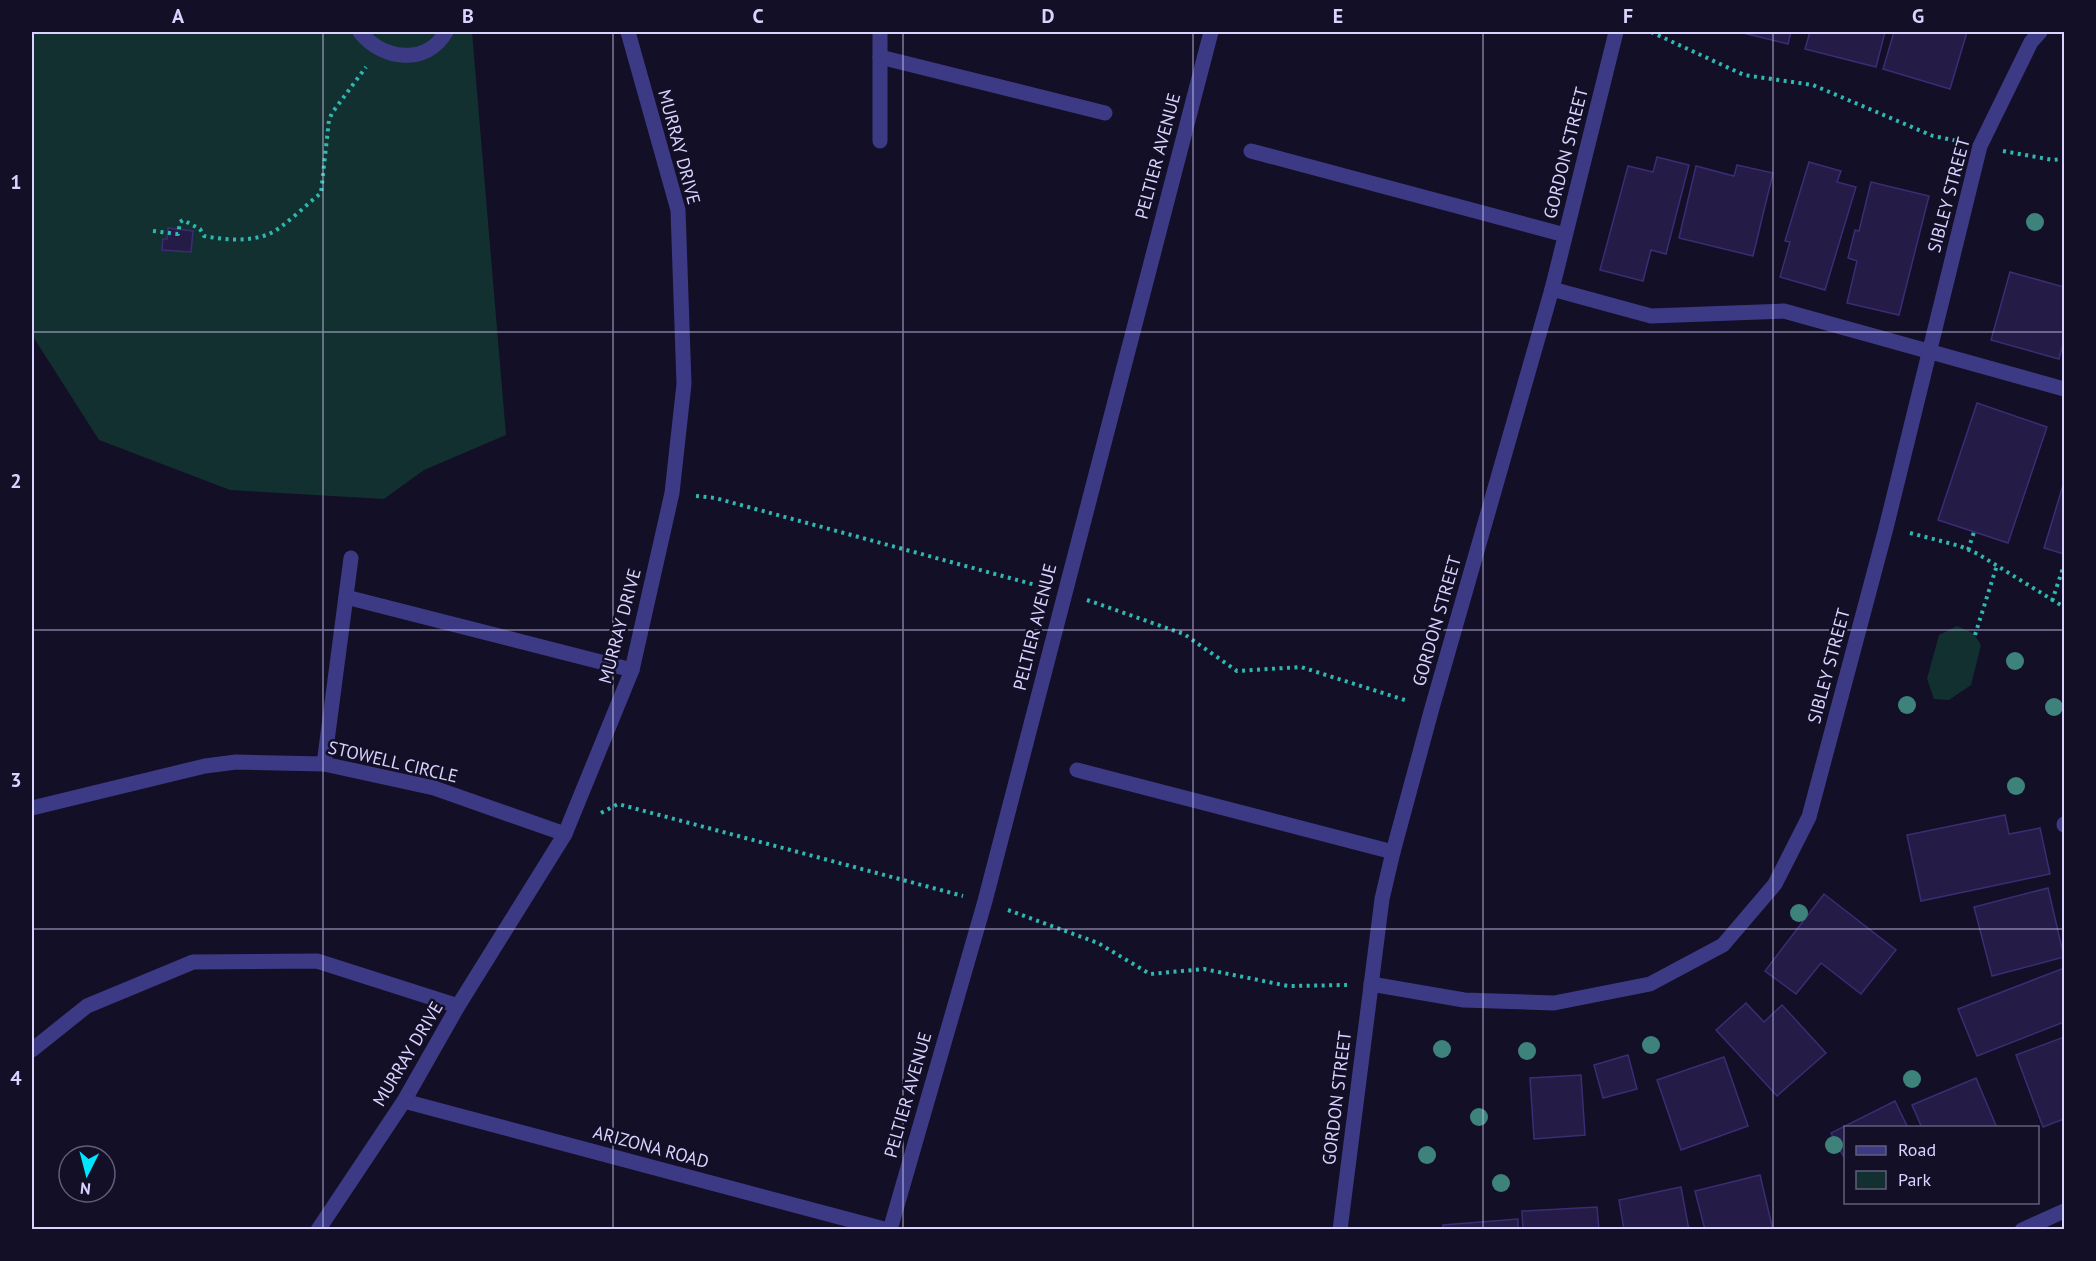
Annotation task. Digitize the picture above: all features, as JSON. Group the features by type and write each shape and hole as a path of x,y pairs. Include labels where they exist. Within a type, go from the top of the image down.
{"street":[{"path":"360,32 372,46 398,55 415,54 431,47 446,32"},
{"name":"MURRAY DRIVE","path":"324,1227 404,1101 459,1006 565,834 632,670 672,493 684,384 678,210 628,32"},
{"path":"880,32 880,141"},
{"name":"PELTIER AVENUE","path":"889,1230 985,901 1210,32"},
{"name":"GORDON STREET","path":"1340,1230 1382,899 1435,697 1552,289 1616,32"},
{"name":"SIBLEY STREET","path":"1371,984 1464,999 1554,1003 1650,984 1723,945 1775,884 1809,817 1886,528 1980,146 2031,42 2040,32"},
{"path":"880,57 1105,113"},
{"path":"1251,151 1565,235"},
{"path":"1552,289 1651,316 1784,311 2064,389"},
{"path":"324,764 351,558"},
{"path":"346,597 632,670"},
{"name":"STOWELL CIRCLE","path":"32,808 205,766 236,762 324,764 435,788 565,834"},
{"path":"1077,770 1393,852"},
{"path":"32,1050 87,1006 193,962 317,961 459,1006"},
{"name":"ARIZONA ROAD","path":"404,1101 889,1230"},
{"path":"2022,1230 2064,1211"}],"path":[{"path":"1651,32 1744,75 1813,85 1933,136 2053,160 2064,159"},
{"path":"153,231 178,234 180,222 183,220 200,229 204,236 249,239 270,233 321,194 329,120 380,49"},
{"path":"1886,528 1923,536 1968,550 2064,607"},
{"path":"1968,550 1974,532"},
{"path":"1975,635 1996,565"},
{"path":"2052,601 2064,565"}],"green space":[{"path":"32,32 472,32 506,435 424,470 384,499 230,490 99,440 32,335"},
{"path":"1957,626 1973,633 1981,645 1971,685 1949,700 1934,699 1927,679 1939,635"}],"building":[{"path":"1739,32 1791,32 1788,44"},
{"path":"1810,32 1885,32 1876,67 1805,49"},
{"path":"1894,32 1967,32 1950,89 1883,69"},
{"path":"1657,157 1689,165 1666,254 1651,250 1643,281 1600,270 1628,166 1653,172"},
{"path":"1809,162 1841,171 1837,182 1856,187 1825,290 1780,277 1790,242 1785,241"},
{"path":"1737,165 1773,173 1753,256 1679,238 1696,166 1734,176"},
{"path":"1871,182 1929,196 1899,315 1847,303 1857,261 1848,258 1855,230 1859,231"},
{"path":"168,228 193,231 191,252 162,250 163,239 167,239"},
{"path":"2010,272 2064,287 2064,340 2059,359 1991,340"},
{"path":"1977,403 2047,427 2008,543 1938,520"},
{"path":"2064,482 2064,554 2044,548"},
{"path":"2005,815 2009,834 2040,828 2050,874 1921,901 1907,835"},
{"path":"2048,888 2064,957 1992,976 1974,907"},
{"path":"1824,894 1896,950 1861,994 1821,963 1796,994 1765,971"},
{"path":"2064,968 2064,1022 1977,1056 1958,1009"},
{"path":"1746,1003 1764,1022 1782,1005 1826,1053 1777,1096 1716,1030"},
{"path":"2064,1037 2064,1119 2043,1127 2016,1055"},
{"path":"1628,1055 1637,1089 1603,1098 1594,1065"},
{"path":"1724,1057 1748,1126 1681,1150 1657,1080"},
{"path":"1581,1075 1585,1135 1534,1139 1530,1078"},
{"path":"1976,1078 1996,1126 1921,1126 1912,1105"},
{"path":"1895,1101 1907,1126 1845,1126"},
{"path":"1844,1126 1844,1157 1831,1133"},
{"path":"1760,1175 1773,1230 1705,1230 1695,1191"},
{"path":"1681,1187 1689,1230 1624,1230 1619,1200"},
{"path":"1597,1207 1599,1230 1523,1230 1522,1211"},
{"path":"1518,1219 1518,1230 1443,1230 1443,1225"}]}
